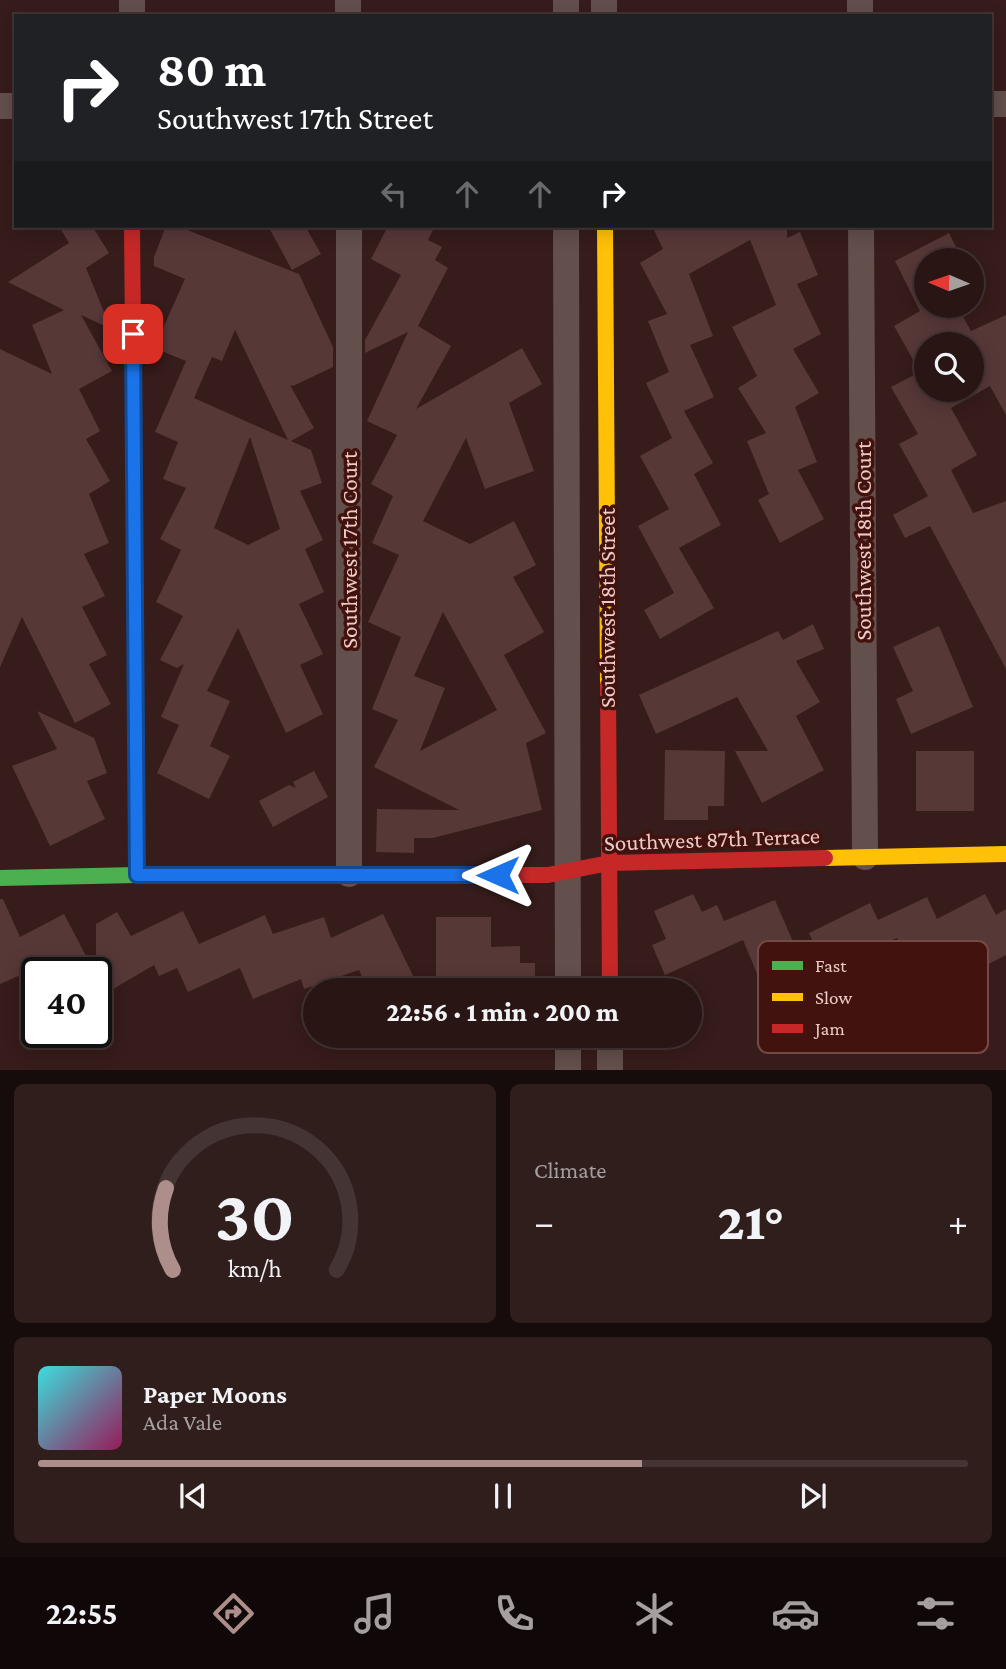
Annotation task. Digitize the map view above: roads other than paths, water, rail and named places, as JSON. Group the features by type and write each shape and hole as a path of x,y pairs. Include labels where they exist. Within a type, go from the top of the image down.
{"street":[{"path":"132,228 137,875"},
{"name":"Southwest 17th Court","path":"349,228 349,874"},
{"name":"Southwest 18th Street","path":"566,228 568,978"},
{"name":"Southwest 18th Street","path":"606,228 610,978"},
{"name":"Southwest 18th Court","path":"860,228 865,857"},
{"name":"Southwest 87th Terrace","path":"0,877 548,875 609,863 1006,854"},
{"path":"568,1048 568,1070"},
{"path":"610,1048 610,1070"}]}
